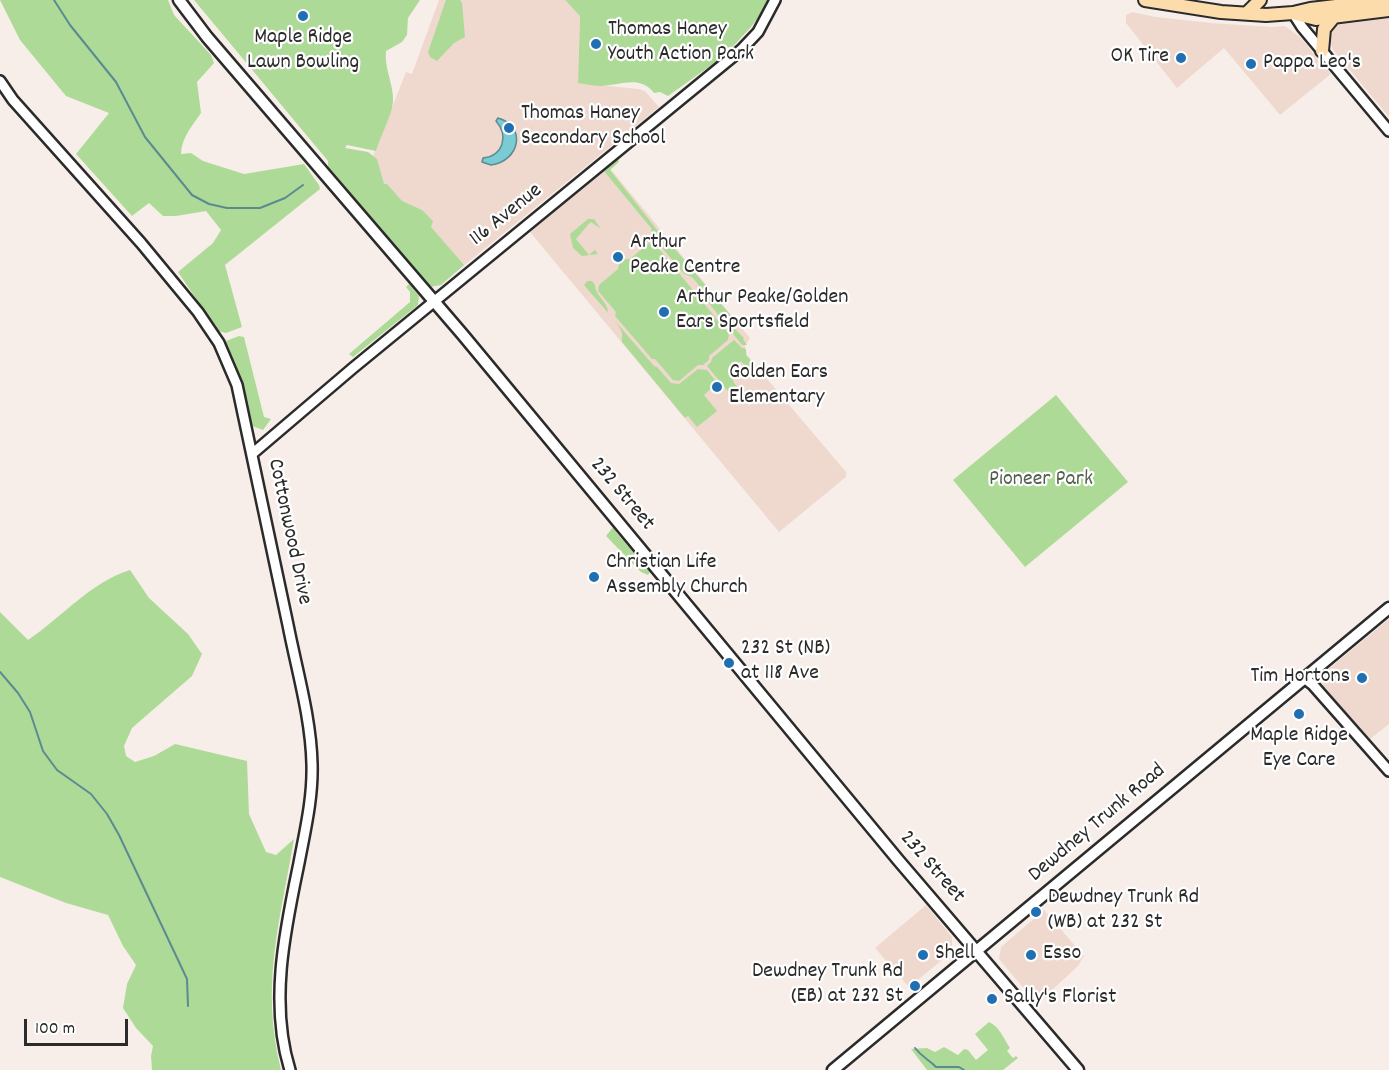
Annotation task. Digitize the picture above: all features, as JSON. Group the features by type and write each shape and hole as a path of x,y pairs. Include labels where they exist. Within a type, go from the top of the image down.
{"main road":[{"name":"232 Street","path":"179,0 207,37 434,302 899,861 1078,1070"},
{"path":"1145,0 1221,12 1266,15 1387,0"},
{"path":"1247,14 1260,0"},
{"path":"1293,13 1312,19 1389,10"},
{"path":"1322,51 1324,30 1333,18"},
{"name":"Dewdney Trunk Road","path":"833,1070 1389,608"}],"street":[{"name":"116 Avenue","path":"252,454 353,368 741,50 758,32 775,0"},
{"path":"1293,13 1389,131"},
{"name":"Cottonwood Drive","path":"0,81 14,100 173,279 219,343 237,385 304,703 312,760 307,819 290,905 281,971 281,1021 290,1070"},
{"path":"1304,678 1313,685 1389,771"}],"shaded area":[{"name":"Thomas Haney Secondary School","path":"439,0 565,0 580,15 578,83 639,89 645,91 659,107 446,280 350,189 373,156 406,72 412,74"},
{"path":"1132,12 1211,23 1285,26 1300,37 1331,74 1280,115 1224,48 1177,88 1126,23 1126,15"},
{"path":"1389,14 1389,117 1334,51 1329,41 1329,29 1342,21"},
{"name":"Golden Ears Elementary","path":"609,167 750,338 745,346 747,355 846,472 846,477 779,532 530,232"},
{"path":"1389,619 1389,724 1370,739 1323,686 1321,678 1325,672"},
{"path":"926,905 952,937 952,952 909,987 875,948"},
{"path":"1044,910 1084,956 1078,966 1037,1004 999,959 1001,947"}],"green space":[{"path":"0,0 168,0 174,15 211,55 214,63 197,82 201,113 185,137 181,154 191,153 203,161 244,174 304,164 320,189 225,265 242,327 226,333 218,331 178,272 213,243 221,230 206,211 163,216 149,203 132,216 76,154 109,113 66,96 20,40"},
{"path":"194,0 420,0 408,18 407,35 402,42 386,51 393,102 376,151 347,145 345,148 368,152 377,159 384,184 387,184 402,201 422,210 433,221 431,227 464,265 441,285 430,287 328,166 328,161"},
{"path":"446,0 460,0 462,3 465,37 454,43 437,61 430,57 428,52"},
{"path":"565,0 771,0 751,27 724,56 668,96 660,92 654,93 643,84 623,83 602,86 578,83 580,16"},
{"path":"618,159 619,162 610,170 669,245 738,324 734,328 744,338 747,345 742,345 708,302 707,295 692,277 684,274 653,237 651,228 604,171"},
{"path":"588,219 594,219 601,229 591,222 576,239 589,255 595,250 598,254 582,256 573,248 570,234"},
{"name":"Arthur Peake/Golden Ears Sportsfield","path":"649,243 655,244 729,334 728,340 709,356 709,360 703,365 698,365 679,381 673,380 655,359 652,359 615,316 616,312 598,291 599,285 618,269 619,264 625,259 630,259"},
{"path":"587,281 592,281 595,285 608,313 584,285"},
{"path":"409,284 419,296 418,305 353,357 349,354 410,302 410,292 406,287"},
{"path":"613,318 671,383 679,384 698,369 707,370 719,385 714,386 704,395 717,411 697,427 688,416 685,418 622,342 622,333"},
{"path":"239,336 244,337 264,417 271,419 263,430 252,426 239,381 225,345 226,341"},
{"path":"734,340 746,349 746,355 754,364 748,369 741,361 730,371 739,389 732,396 707,366 712,358"},
{"name":"Pioneer Park","path":"1056,395 1128,482 1025,567 953,480"},
{"path":"614,526 616,532 650,572 648,575 641,572 606,536"},
{"path":"130,570 149,598 188,634 202,654 192,676 132,728 124,746 126,756 135,762 154,756 175,744 247,761 249,814 266,852 276,855 294,839 278,926 272,981 272,1010 281,1070 152,1070 153,1046 136,1028 123,1008 127,984 136,965 123,946 108,915 66,903 0,877 0,612 28,640 90,591"},
{"path":"989,1022 996,1026 1010,1048 1007,1051 1013,1058 1016,1056 1018,1058 1003,1070 927,1070 911,1049 927,1048 935,1052 944,1047 958,1055 964,1049 968,1050 976,1060 988,1050 975,1034"}],"water":[{"path":"498,118 513,128 516,143 508,157 491,165 482,162 483,158 495,153 502,144 502,133 496,121"}],"waterway":[{"path":"54,0 70,25 116,82 145,137 192,195 209,204 227,208 260,208 285,198 303,185"},
{"path":"0,672 30,712 43,751 57,770 91,794 107,814 119,835 187,979 188,1006"},
{"path":"915,1048 936,1067 959,1067 964,1070"}],"place":[{"name":"Maple Ridge Lawn Bowling","path":"303,16"},
{"name":"Thomas Haney Youth Action Park","path":"596,44"},
{"name":"OK Tire","path":"1181,58"},
{"name":"Pappa Leo's","path":"1251,64"},
{"name":"Thomas Haney Secondary School","path":"509,128"},
{"name":"Arthur Peake Centre","path":"618,257"},
{"name":"Arthur Peake/Golden Ears Sportsfield","path":"664,312"},
{"name":"Golden Ears Elementary","path":"717,387"},
{"name":"Christian Life Assembly Church","path":"594,577"},
{"name":"232 St (NB) at 118 Ave","path":"729,663"},
{"name":"Tim Hortons","path":"1362,678"},
{"name":"Maple Ridge Eye Care","path":"1299,714"},
{"name":"Dewdney Trunk Rd (WB) at 232 St","path":"1036,912"},
{"name":"Shell","path":"923,955"},
{"name":"Esso","path":"1031,955"},
{"name":"Dewdney Trunk Rd (EB) at 232 St","path":"915,986"},
{"name":"Sally's Florist","path":"992,999"}]}
